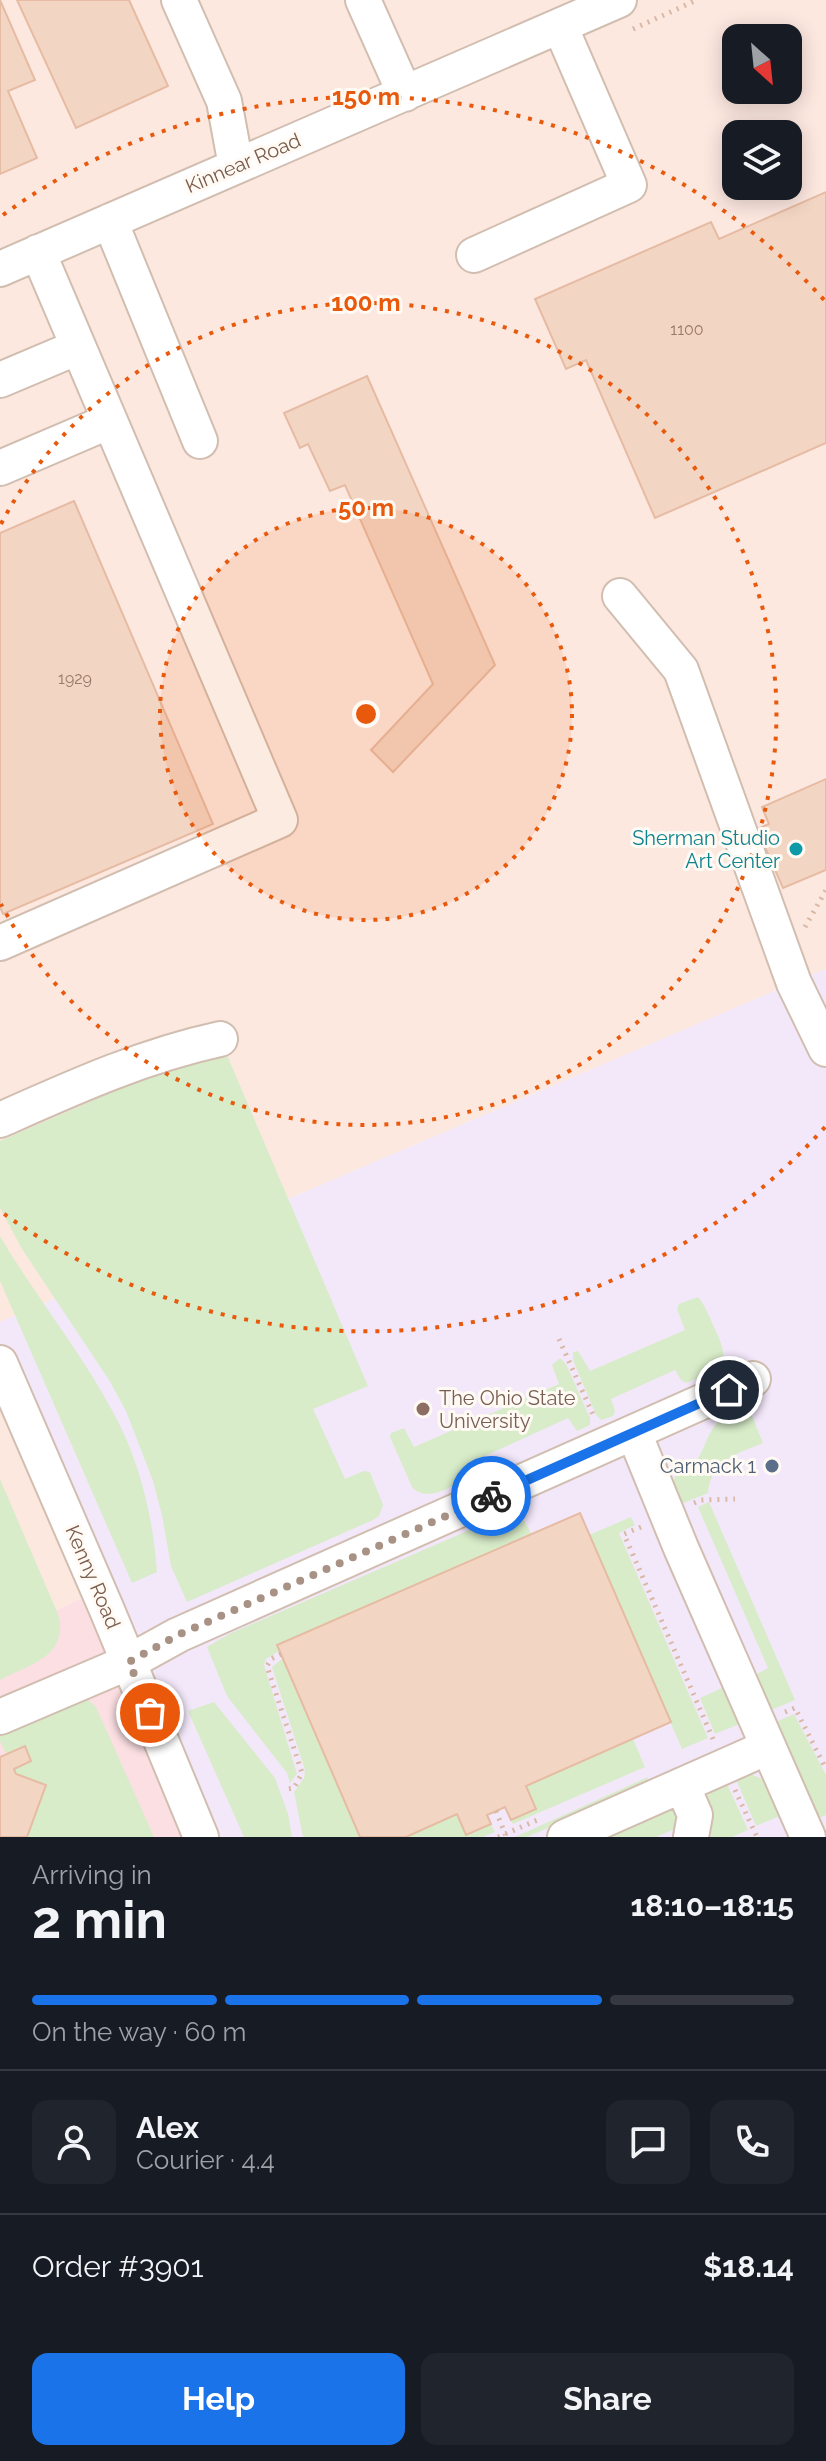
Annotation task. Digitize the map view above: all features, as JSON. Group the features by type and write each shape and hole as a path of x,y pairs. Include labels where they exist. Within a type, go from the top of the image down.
{"street":[{"path":"179,0 224,101 236,166"},
{"path":"363,0 405,94"},
{"name":"Kinnear Road","path":"0,269 619,0"},
{"path":"474,255 629,185 560,26"},
{"path":"110,221 200,441"},
{"path":"0,943 280,820 38,252"},
{"path":"0,380 78,347"},
{"path":"0,468 110,421"},
{"path":"620,596 681,670 794,983 817,1006 826,1049"},
{"path":"0,1120 112,1070 220,1039"},
{"name":"Kenny Road","path":"0,1363 8,1402 129,1662 201,1837"},
{"path":"0,1717 129,1662 178,1635 753,1379"},
{"path":"634,1433 772,1732 808,1837"},
{"path":"565,1837 682,1785 772,1732"},
{"path":"682,1785 695,1815 691,1837"}],"path":[{"path":"803,930 826,890"},
{"path":"559,1339 596,1422"},
{"path":"281,1654 271,1659 267,1666 302,1773 294,1788 286,1789"},
{"path":"772,1732 795,1708 826,1769"},
{"path":"732,1782 757,1837"},
{"path":"496,1811 507,1837"}],"shaded area":[{"path":"0,0 826,0 826,969 0,1322"},
{"name":"The Ohio State University","path":"826,969 826,1837 0,1837 0,1636 99,1591 0,1363 0,1322"},
{"path":"0,1363 99,1591 0,1636"},
{"path":"99,1591 201,1837 0,1837 0,1636"}],"green space":[{"path":"224,1048 368,1386 313,1409 345,1479 364,1471 370,1472 383,1505 379,1516 373,1520 187,1602 171,1566 153,1481 126,1411 109,1380 22,1249 0,1208 0,1141 168,1068"},
{"path":"0,1236 100,1389 131,1450 148,1510 157,1572 132,1583 0,1281"},
{"path":"698,1297 721,1344 723,1361 720,1366 686,1383 675,1370 611,1399 615,1411 613,1416 601,1420 596,1415 573,1360 573,1352 578,1351 590,1371 685,1330 677,1309 679,1304"},
{"path":"560,1358 566,1364 590,1418 590,1425 577,1431 568,1418 472,1462 475,1475 451,1487 426,1494 412,1487 391,1433 404,1428 414,1447 559,1384 552,1365"},
{"path":"731,1413 752,1416 763,1443 727,1460 714,1473 708,1493 681,1504 674,1485 676,1474 693,1465 716,1424"},
{"path":"0,1479 58,1614 60,1629 58,1640 44,1657 0,1680"},
{"path":"709,1502 795,1700 771,1710 756,1678 757,1674 768,1668 698,1507"},
{"path":"509,1513 520,1517 531,1534 277,1645 279,1651 266,1659 264,1665 297,1774 290,1783 287,1773 227,1696 207,1647 229,1634"},
{"path":"631,1517 635,1525 619,1533 708,1738 682,1749 589,1535"},
{"path":"283,1658 360,1837 303,1837 294,1792 304,1778 305,1770 272,1667"},
{"path":"726,1689 742,1723 715,1734 700,1698"},
{"path":"86,1698 96,1707 154,1837 27,1837 46,1785 16,1774 14,1769 31,1761 25,1747 6,1754 0,1741 0,1730"},
{"path":"214,1702 275,1778 288,1814 292,1837 244,1837 188,1711"},
{"path":"794,1714 826,1775 826,1815 819,1818 776,1722"},
{"path":"633,1739 645,1767 513,1824 511,1820 536,1809 526,1786"},
{"path":"751,1774 766,1781 782,1815 756,1826 736,1779"},
{"path":"648,1777 646,1785 527,1837 515,1837"},
{"path":"727,1784 748,1830 732,1837 710,1837 706,1799 715,1789"},
{"path":"670,1808 679,1813 677,1828 656,1837 604,1837"},
{"path":"457,1814 466,1834 491,1824 495,1832 483,1837 406,1837"}],"building":[{"path":"0,0 35,80 8,91 37,158 0,174"},
{"path":"17,0 129,0 168,86 76,128"},
{"path":"826,192 826,443 655,518 586,360 566,369 535,299 711,222 719,239"},
{"path":"367,376 495,665 393,772 371,750 433,684 345,485 330,491 308,444 300,448 284,413"},
{"path":"74,501 213,824 3,914 0,907 0,533"},
{"name":"Sherman Studio Art Center","path":"826,779 826,870 783,888 757,829 769,824 762,807"},
{"path":"580,1513 671,1722 526,1786 536,1809 511,1820 505,1807 487,1815 491,1824 466,1835 457,1814 406,1837 360,1837 277,1645"},
{"path":"25,1746 31,1761 14,1769 16,1774 46,1785 27,1837 0,1837 0,1757"}],"way so far":[{"path":"150,1713 129,1662 178,1635 491,1496"}],"place":[{"name":"Sherman Studio Art Center","path":"796,849"},
{"name":"The Ohio State University","path":"423,1409"},
{"name":"Carmack 1","path":"772,1466"}],"route":[{"path":"491,1496 729,1390"}]}
